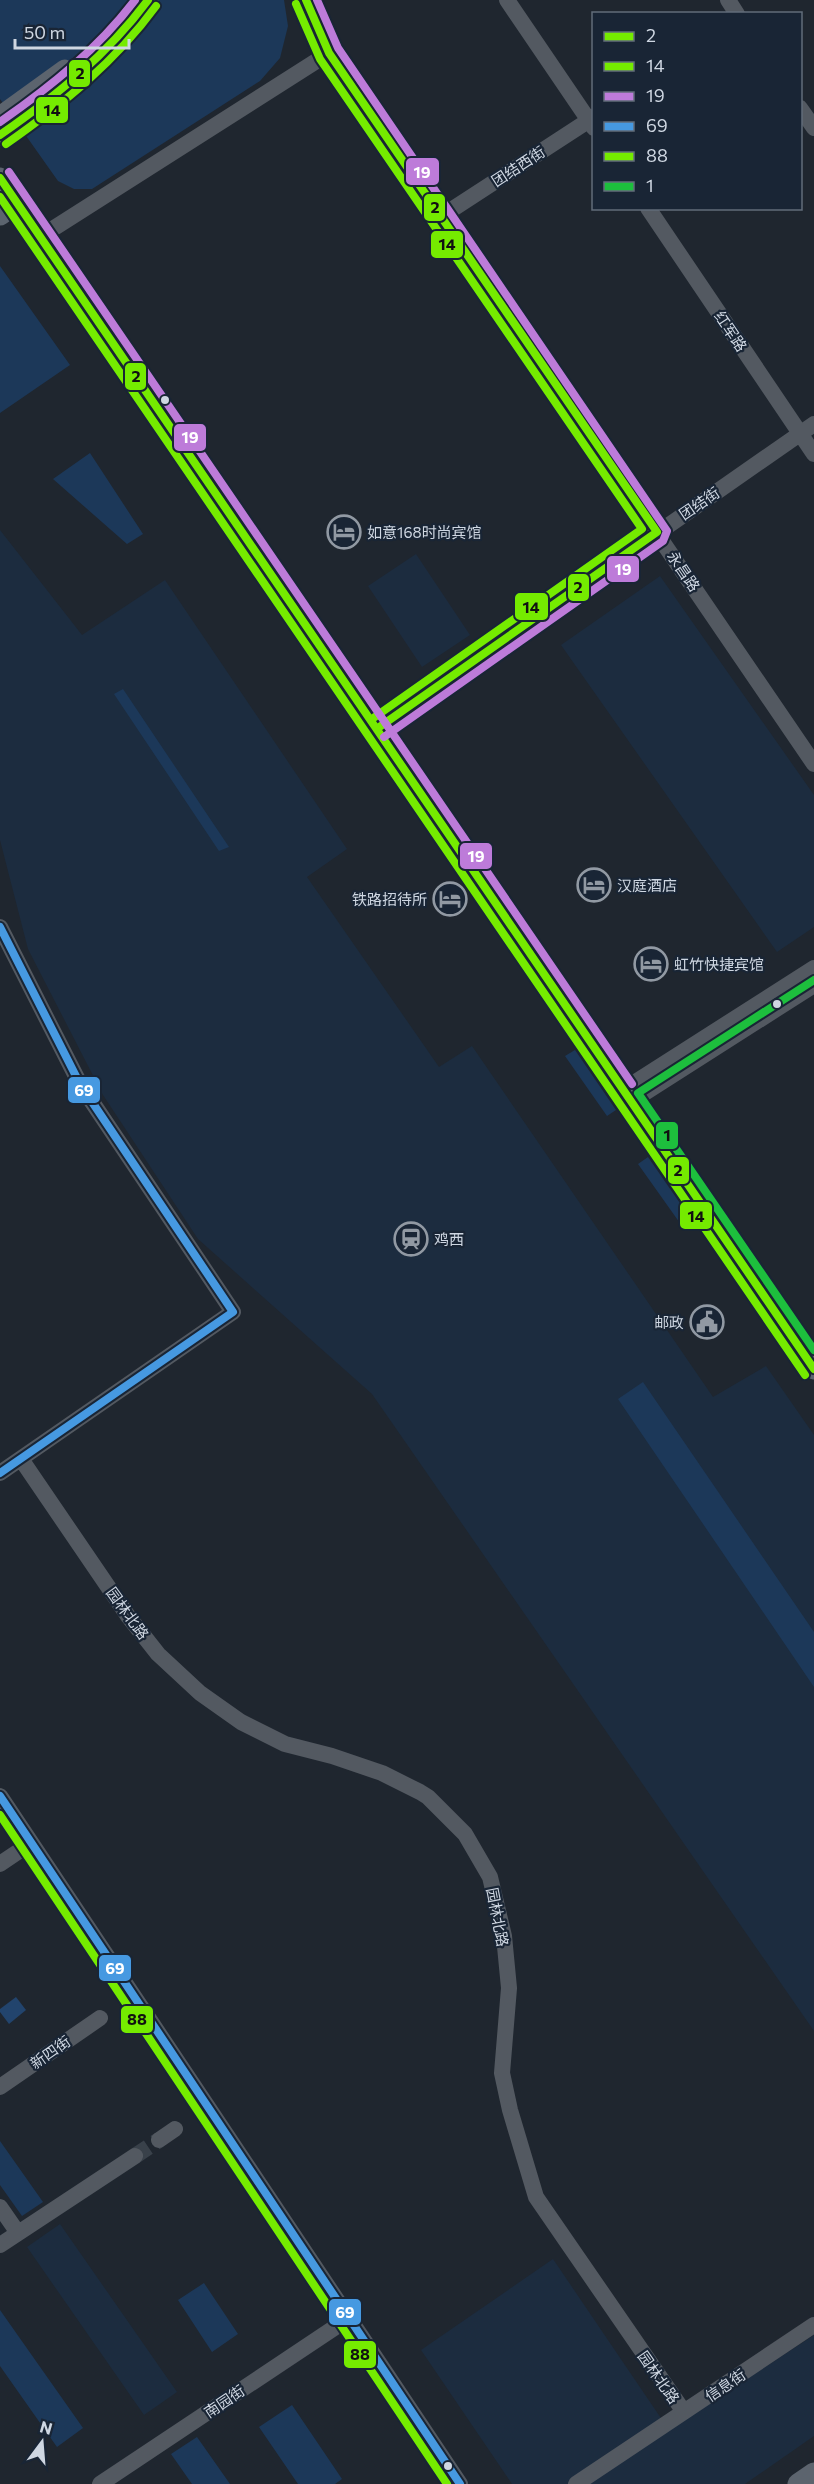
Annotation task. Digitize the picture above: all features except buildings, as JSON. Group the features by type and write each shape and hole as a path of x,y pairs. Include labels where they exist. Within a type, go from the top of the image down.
{"main road":[{"path":"0,117 76,62 122,13 130,0"},
{"path":"0,135 41,107 87,69 131,24 148,0"},
{"path":"0,178 8,209 40,237 378,728 814,1369"},
{"path":"798,2484 814,2473"}],"street":[{"name":"永昌路","path":"306,0 329,53 814,764"},
{"path":"507,0 592,121"},
{"path":"40,237 329,53"},
{"path":"802,110 814,128"},
{"name":"团结西街","path":"442,216 592,121"},
{"name":"红军路","path":"649,210 807,429 814,454"},
{"name":"团结街","path":"378,728 807,429"},
{"path":"0,927 80,1084 233,1312 0,1473"},
{"path":"628,1096 814,968"},
{"path":"628,1096 814,985"},
{"name":"园林北路","path":"21,1459 128,1616 158,1654 200,1693 241,1722 285,1744 332,1756 382,1773 420,1792 428,1797 465,1834 490,1877 504,1936 509,1988 502,2073 510,2110 536,2197 684,2412"},
{"path":"0,1796 460,2484"},
{"path":"0,1864 31,1843"},
{"name":"新四街","path":"0,2087 100,2018"},
{"path":"159,2140 175,2129"},
{"path":"0,2245 135,2156"},
{"path":"0,2207 18,2233"},
{"name":"南园街","path":"100,2484 349,2318"},
{"name":"信息街","path":"576,2484 814,2325"}],"shaded area":[{"path":"0,0 284,0 288,26 280,58 260,81 92,189 74,189 58,181 0,99"},
{"path":"0,266 70,365 0,413"},
{"path":"90,453 143,534 127,544 53,479"},
{"path":"0,530 82,635 165,580 347,849 307,877 439,1067 472,1046 713,1397 766,1366 814,1435 814,2031 372,1394 198,1239 103,1095 28,949 0,840"},
{"path":"416,554 470,635 422,667 368,586"},
{"path":"660,576 814,795 814,927 777,952 561,645"},
{"path":"123,689 229,847 219,851 114,694"},
{"path":"575,1050 616,1110 607,1116 565,1056"},
{"path":"648,1157 691,1219 682,1226 638,1164"},
{"path":"643,1382 814,1632 814,1687 618,1399"},
{"path":"16,1997 26,2010 9,2024 0,2009"},
{"path":"0,2141 43,2202 22,2216 0,2185"},
{"path":"60,2224 177,2392 144,2415 27,2247"},
{"path":"553,2259 669,2430 814,2335 814,2436 745,2484 512,2484 421,2350"},
{"path":"204,2283 238,2334 212,2352 178,2300"},
{"path":"0,2310 83,2428 57,2447 0,2366"},
{"path":"292,2405 342,2479 335,2484 298,2484 259,2427"},
{"path":"197,2437 230,2484 192,2484 171,2454"}],"tunnel":[{"path":"135,2156 159,2140"}],"transit line":[{"name":"19","path":"0,122 37,95 89,51 135,0"},
{"name":"2","path":"0,135 80,74 115,39 148,0"},
{"name":"2","path":"306,0 329,53 657,532 378,728"},
{"name":"19","path":"317,0 338,48 667,531 663,541 384,737"},
{"name":"14","path":"296,4 320,59 642,529 372,719"},
{"name":"14","path":"6,144 68,98 106,64 156,6"},
{"name":"19","path":"9,172 632,1084"},
{"name":"2","path":"0,178 814,1369"},
{"name":"14","path":"0,197 805,1375"},
{"name":"69","path":"0,927 80,1084 233,1312 0,1473"},
{"name":"1","path":"814,980 638,1093 814,1350"},
{"name":"69","path":"0,1796 460,2484"},
{"name":"88","path":"0,1815 447,2484"}],"place":[{"name":"如意168时尚宾馆","path":"344,532"},
{"name":"汉庭酒店","path":"594,885"},
{"name":"铁路招待所","path":"450,899"},
{"name":"虹竹快捷宾馆","path":"651,964"},
{"name":"鸡西","path":"411,1239"},
{"name":"邮政","path":"707,1322"}]}
